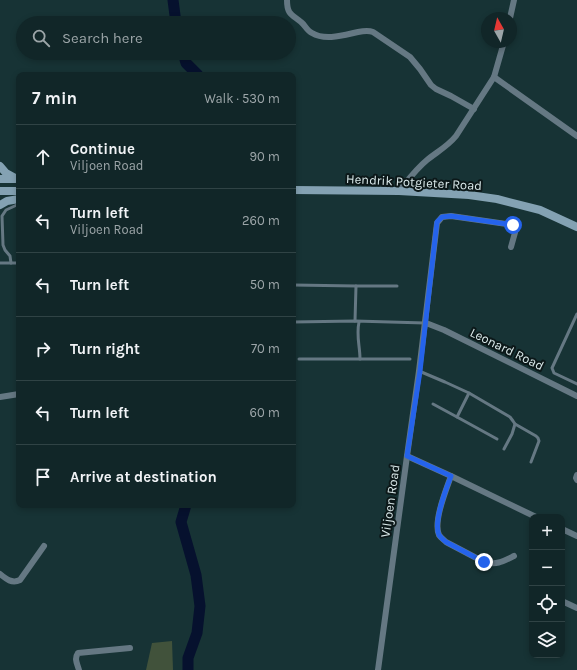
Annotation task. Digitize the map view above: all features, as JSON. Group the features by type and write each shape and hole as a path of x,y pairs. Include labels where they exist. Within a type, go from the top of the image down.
{"main road":[{"path":"0,166 6,173 16,178"},
{"path":"0,179 16,179"},
{"path":"0,191 16,190"},
{"name":"Hendrik Potgieter Road","path":"296,190 399,191 462,194 497,199 540,210 577,227"},
{"path":"0,205 6,200 16,199"}],"street":[{"path":"287,0 288,11 294,16"},
{"path":"511,12 514,0"},
{"path":"296,18 312,34 329,37 366,31 373,32 410,57 436,90 451,96 474,109"},
{"path":"399,191 417,169 451,142 494,77 502,48"},
{"path":"494,77 577,136"},
{"name":"Viljoen Road","path":"378,670 420,371 436,225 442,217 451,216 513,225 516,229 511,247"},
{"name":"Leonard Road","path":"426,323 444,330 577,396"},
{"path":"0,396 16,394"},
{"path":"407,456 530,514"},
{"path":"577,475 577,480"},
{"path":"451,476 438,519 439,534 442,539 484,562 495,564 503,562 514,556"},
{"path":"565,530 577,536"},
{"path":"0,574 10,581 17,582 20,580 44,546"},
{"path":"565,602 577,608"},
{"path":"79,670 76,660 78,653 130,648"}],"lane":[{"path":"11,263 10,256 3,245 2,216 6,210 16,205"},
{"path":"0,263 16,263"},
{"path":"296,285 397,286"},
{"path":"356,286 357,334 360,346 360,359"},
{"path":"577,314 552,368 554,373 577,384"},
{"path":"296,322 426,323"},
{"path":"299,359 410,359"},
{"path":"420,371 469,393 510,418 515,424 536,436 539,441 531,462"},
{"path":"457,417 469,393"},
{"path":"433,404 497,439"},
{"path":"504,448 512,434 515,424"}],"green space":[{"path":"172,641 173,670 146,670 152,643"}],"waterway":[{"path":"173,0 175,16"},
{"path":"185,60 186,63 195,72"},
{"path":"185,508 181,522 196,575 200,606 197,633 188,658 188,670"}],"route":[{"path":"484,562 446,542 439,534 438,519 451,476 407,456 420,371 437,222 442,217 451,216 513,225"}]}
